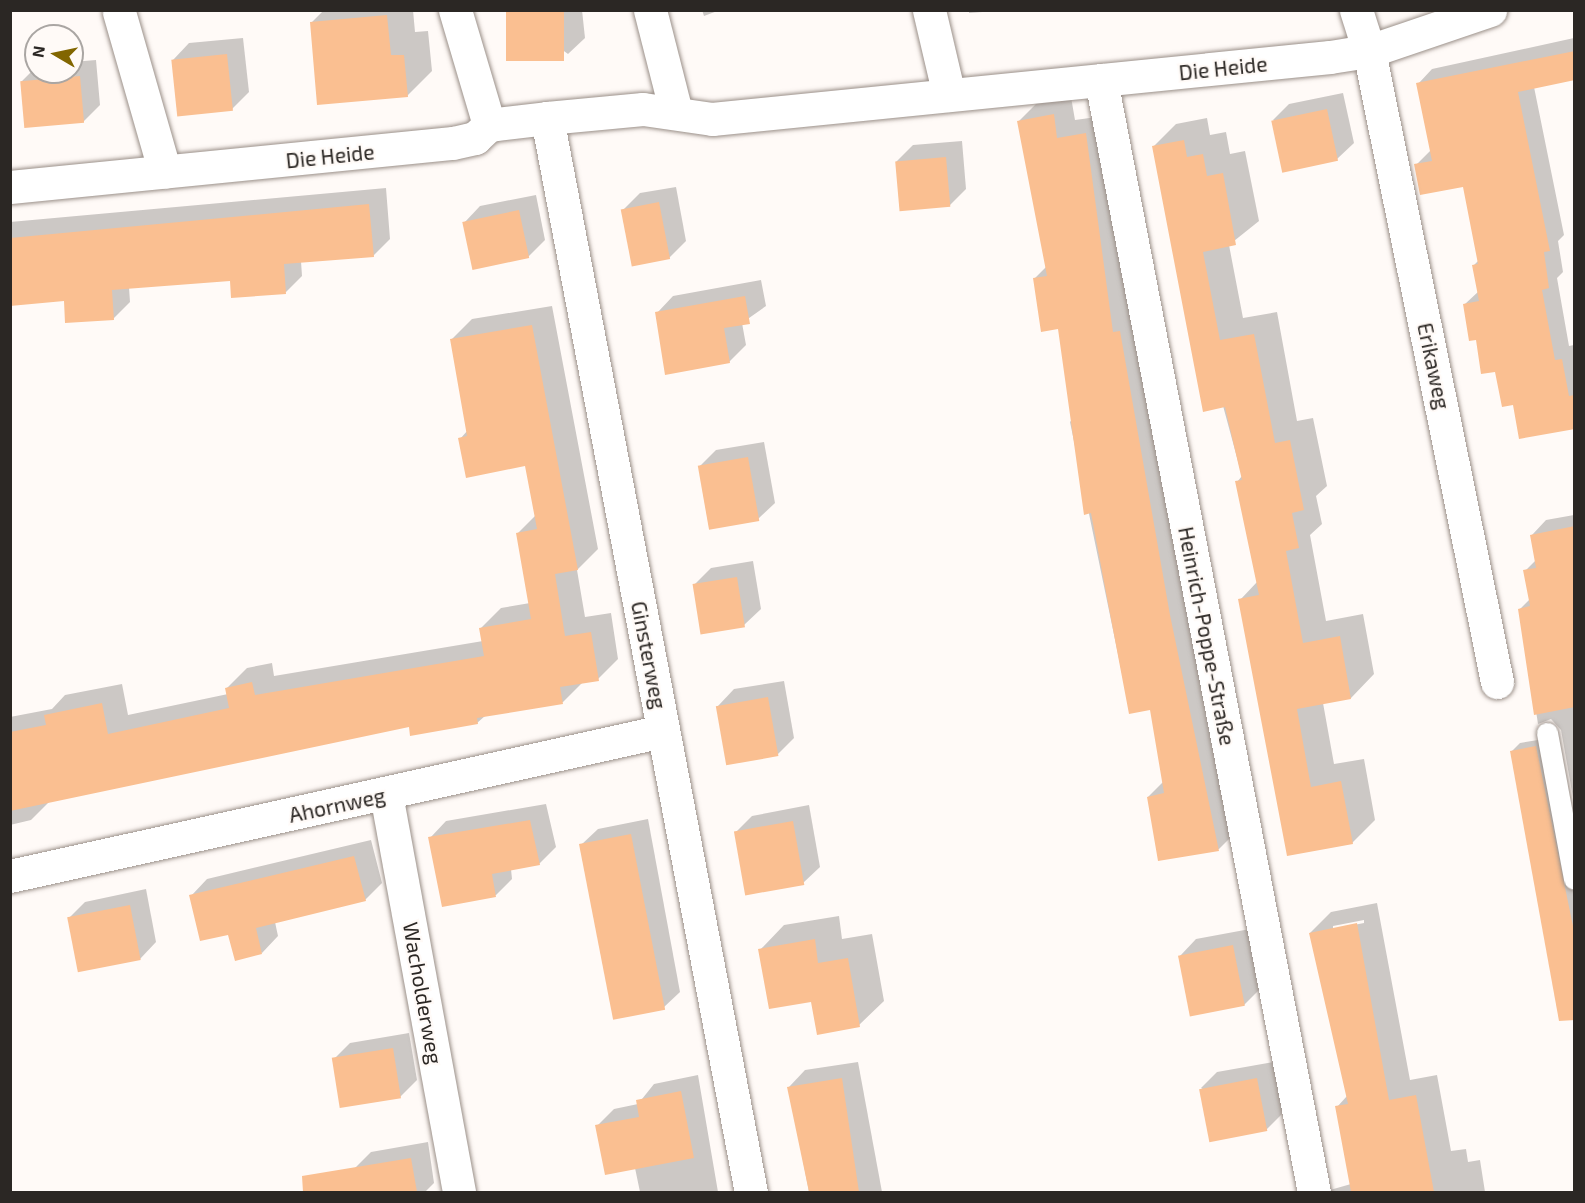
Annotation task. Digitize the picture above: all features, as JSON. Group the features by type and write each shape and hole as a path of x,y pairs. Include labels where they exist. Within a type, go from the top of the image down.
{"street":[{"path":"455,10 489,125"},
{"path":"650,10 676,112"},
{"path":"929,10 949,95"},
{"name":"Erikaweg","path":"1356,10 1369,51 1497,682"},
{"name":"Die Heide","path":"10,187 453,143 475,138 489,125 547,118 643,109 712,119 1369,51 1490,10"},
{"path":"119,12 165,172"},
{"name":"Heinrich-Poppe-Straße","path":"1101,80 1314,1192"},
{"name":"Ginsterweg","path":"547,118 751,1192"},
{"name":"Ahornweg","path":"10,876 663,731"},
{"name":"Wacholderweg","path":"386,794 459,1192"}],"lane":[{"path":"1547,733 1575,879"}],"building":[{"path":"506,10 564,10 564,61 506,61"},
{"path":"387,15 391,55 404,55 408,97 317,105 310,22"},
{"path":"1575,51 1575,80 1518,92 1550,251 1544,252 1549,288 1542,290 1555,360 1562,359 1569,396 1575,395 1575,429 1519,439 1513,405 1502,407 1495,372 1481,374 1476,340 1469,341 1463,304 1479,301 1472,265 1478,264 1463,187 1420,195 1414,164 1432,161 1416,83"},
{"path":"227,54 233,111 177,117 171,60"},
{"path":"20,81 24,81 24,84 81,84 84,123 24,128"},
{"path":"1327,109 1338,161 1282,173 1271,121"},
{"path":"1054,114 1057,138 1086,133 1113,332 1120,331 1170,615 1219,851 1158,861 1147,797 1164,793 1150,710 1129,714 1091,513 1084,515 1058,329 1041,332 1033,278 1047,276 1017,121"},
{"path":"1184,140 1187,157 1203,154 1207,176 1223,173 1236,245 1203,252 1220,340 1254,334 1275,443 1290,440 1304,510 1292,513 1299,548 1286,551 1303,643 1340,636 1351,699 1297,709 1311,787 1341,781 1353,844 1287,856 1238,599 1259,595 1235,481 1242,480 1225,407 1203,412 1152,146"},
{"path":"946,157 950,207 900,211 895,161"},
{"path":"659,202 670,259 632,266 621,209"},
{"path":"369,204 374,257 284,264 286,294 231,298 230,281 112,290 114,320 65,323 64,301 10,306 10,238"},
{"path":"519,210 529,258 472,270 462,222"},
{"path":"745,296 750,324 724,328 730,363 665,375 655,312"},
{"path":"532,325 578,570 555,574 565,636 591,632 599,681 560,687 563,704 477,718 478,724 410,736 409,727 10,811 10,732 46,725 44,715 102,703 108,734 229,708 225,688 252,682 255,695 484,656 479,628 531,619 516,533 537,529 525,466 466,478 458,438 467,436 450,339"},
{"path":"748,457 759,521 709,530 698,466"},
{"path":"1575,526 1575,707 1534,715 1518,609 1530,606 1523,570 1536,568 1530,535"},
{"path":"737,577 745,627 701,634 693,584"},
{"path":"768,697 778,756 726,765 716,706"},
{"path":"1536,746 1575,936 1575,1020 1559,1021 1510,751"},
{"path":"530,820 540,865 492,874 496,897 442,907 428,837"},
{"path":"793,821 804,885 745,895 734,831"},
{"path":"631,834 665,1010 613,1020 579,844"},
{"path":"354,856 366,901 256,928 262,954 235,961 228,935 200,941 189,895"},
{"path":"130,905 141,960 78,972 67,917"},
{"path":"1357,923 1389,1100 1416,1095 1434,1192 1351,1192 1335,1106 1348,1104 1309,933"},
{"path":"815,939 818,963 848,958 860,1027 817,1035 811,1002 769,1009 758,949"},
{"path":"1233,945 1245,1006 1190,1017 1178,956"},
{"path":"393,1048 401,1098 340,1108 332,1058"},
{"path":"842,1078 859,1192 809,1192 787,1087"},
{"path":"1257,1078 1267,1131 1209,1142 1199,1089"},
{"path":"681,1091 694,1158 605,1175 595,1125 639,1117 636,1100"},
{"path":"411,1158 417,1192 303,1192 302,1176"}]}
